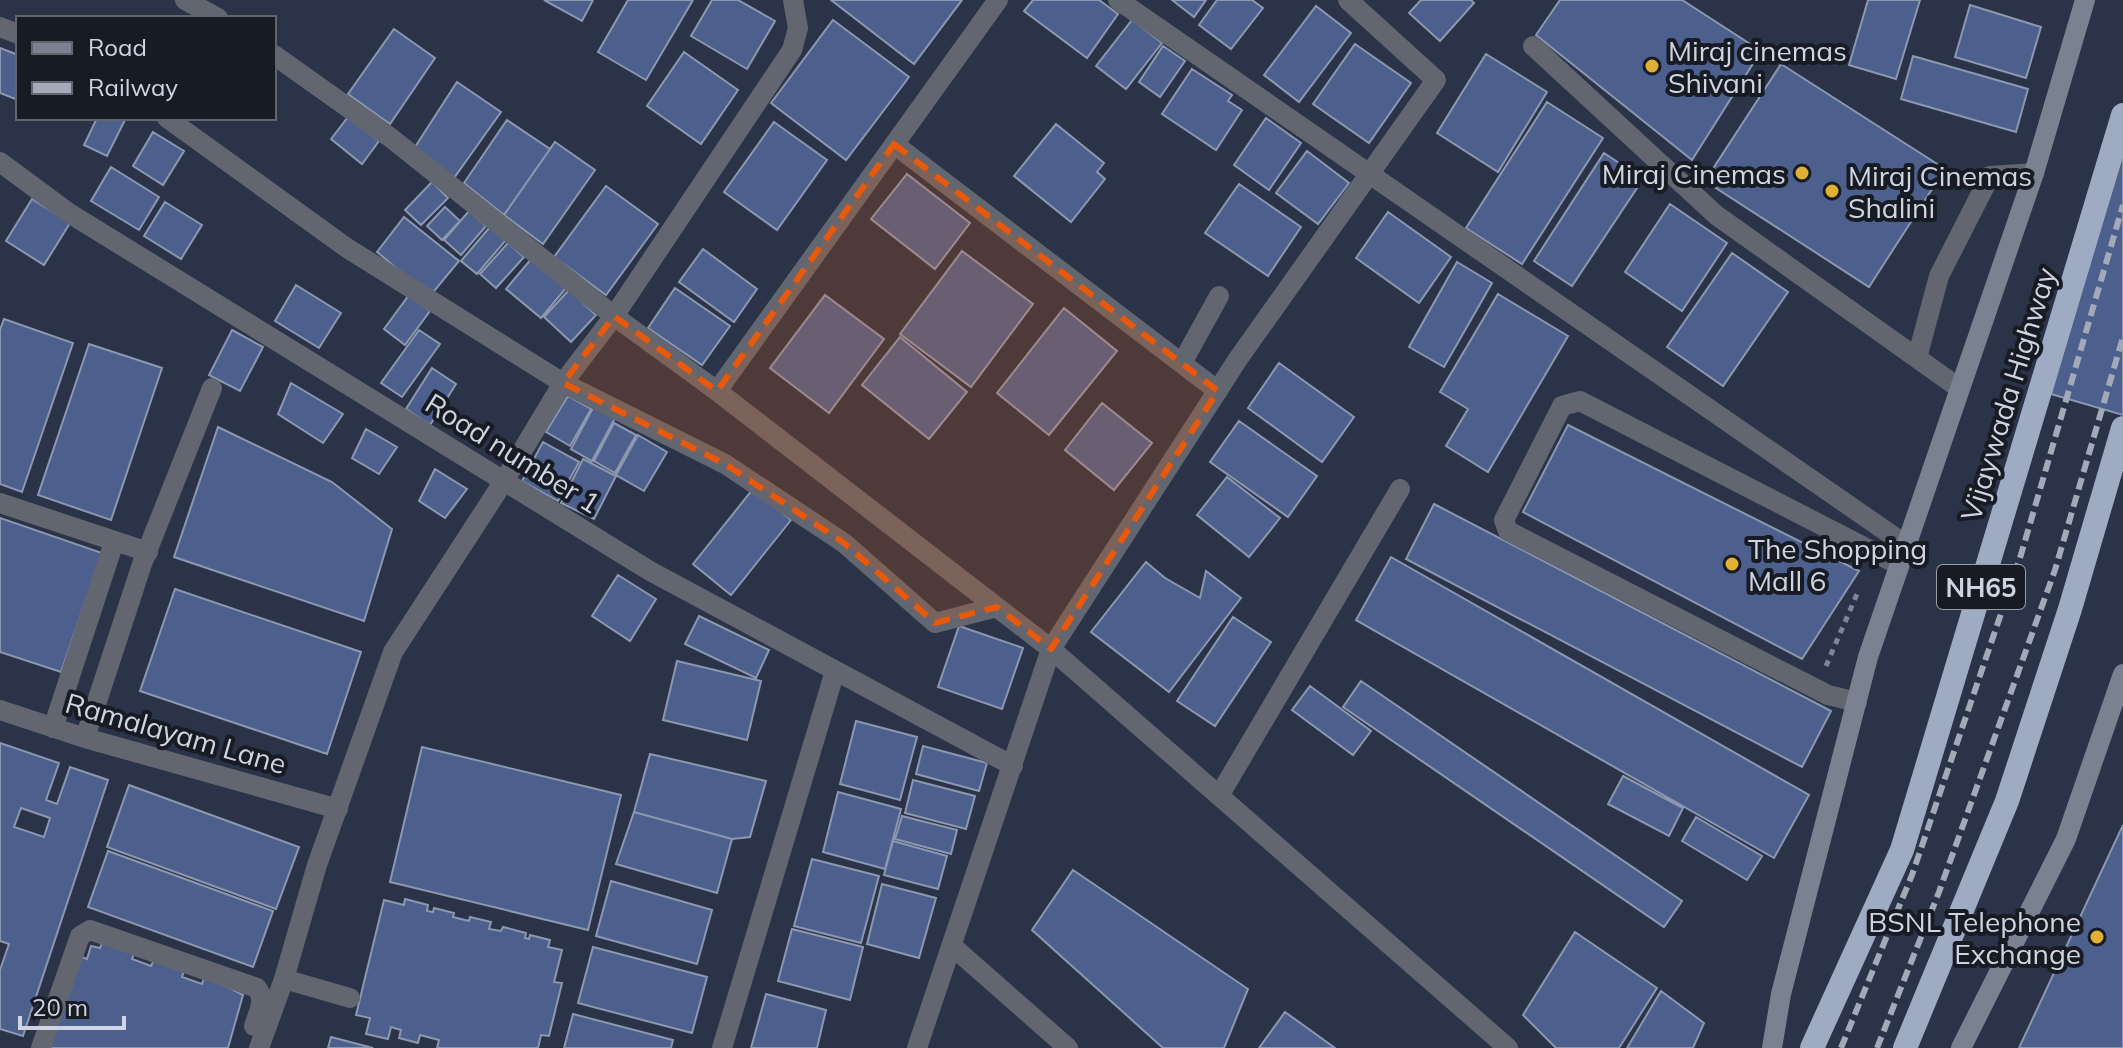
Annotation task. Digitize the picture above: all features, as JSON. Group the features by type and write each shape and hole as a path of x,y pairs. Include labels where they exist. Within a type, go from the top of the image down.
{"highway":[{"name":"Vijaywada Highway","path":"1812,1048 1902,850 2123,115"},
{"path":"1905,1048 2007,801 2070,609 2123,428"}],"street":[{"path":"185,0 214,16"},
{"path":"259,1048 284,979 317,865 393,652 504,481 563,383 614,316 792,50 798,28 793,0"},
{"path":"717,391 998,0"},
{"path":"1118,0 1906,545"},
{"path":"917,1048 1051,649 1218,391 1436,80 1348,0"},
{"path":"1772,1048 1781,994 1868,657 2034,173 2085,0"},
{"path":"1533,46 1716,215 1959,388"},
{"path":"276,56 391,138 614,316 717,391 1051,649 1508,1048"},
{"path":"170,120 347,248 563,383 725,464 844,543 935,623 997,607"},
{"path":"894,144 1218,391"},
{"name":"Road number 1","path":"0,162 69,213 650,571 1013,766"},
{"path":"1917,358 1939,276 1990,176 2034,173"},
{"path":"1182,363 1219,296"},
{"path":"85,738 148,552 212,388"},
{"path":"1857,702 1828,695 1508,531 1504,520 1562,406 1580,401 1899,565"},
{"path":"1219,796 1400,489"},
{"path":"0,503 148,552"},
{"path":"53,728 114,542"},
{"path":"722,1048 835,671"},
{"path":"1961,1048 2066,839 2123,674"},
{"name":"Ramalayam Lane","path":"0,710 85,738 338,809"},
{"path":"41,1048 80,936 90,930 257,988 262,996 261,1004 246,1048"},
{"path":"952,946 1068,1048"},
{"path":"284,979 350,998"}],"path":[{"path":"1816,689 1875,553"}],"highlighted area":[{"path":"894,144 1218,391 1051,649 997,607 935,623 844,543 725,464 563,383 614,316 717,391"}],"building":[{"path":"544,0 593,0 582,21"},
{"path":"628,0 693,0 646,80 598,52"},
{"path":"712,0 738,0 775,21 747,69 691,36"},
{"path":"831,0 962,0 914,64"},
{"path":"1033,0 1099,0 1118,14 1087,58 1024,11"},
{"path":"1172,0 1206,0 1194,17"},
{"path":"1217,0 1252,0 1263,8 1231,49 1199,25"},
{"path":"1421,0 1471,0 1474,3 1440,41 1409,13"},
{"path":"1560,0 1682,0 1761,51 1692,160 1536,35"},
{"path":"1868,0 1920,0 1896,79 1849,65"},
{"path":"1970,5 2041,27 2026,78 1955,57"},
{"path":"1316,6 1351,33 1299,102 1264,75"},
{"path":"833,20 909,77 846,160 771,103"},
{"path":"1132,20 1162,43 1126,89 1096,66"},
{"path":"394,29 435,58 390,124 348,94"},
{"path":"1355,44 1411,83 1369,143 1313,104"},
{"path":"1163,46 1185,61 1160,97 1139,82"},
{"path":"0,48 16,54 16,99 0,93"},
{"path":"684,52 738,90 701,144 647,106"},
{"path":"1486,54 1547,92 1498,172 1437,133"},
{"path":"1913,56 2028,89 2016,132 1901,99"},
{"path":"1781,64 1945,169 1869,287 1705,181"},
{"path":"1192,69 1232,95 1228,101 1242,110 1216,150 1162,114"},
{"path":"457,82 501,112 454,178 415,147"},
{"path":"1547,102 1603,138 1522,264 1466,228"},
{"path":"348,117 379,141 362,164 331,139"},
{"path":"1266,118 1301,143 1269,190 1234,165"},
{"path":"96,120 125,120 107,156 84,145"},
{"path":"507,120 550,149 504,215 464,183"},
{"path":"774,122 827,160 777,230 724,192"},
{"path":"1056,124 1104,163 1097,172 1105,179 1071,222 1014,176"},
{"path":"153,132 184,151 163,185 133,166"},
{"path":"555,142 595,170 543,244 504,215"},
{"path":"2123,150 2123,415 2051,394"},
{"path":"1307,151 1349,183 1318,224 1276,193"},
{"path":"1604,153 1643,179 1572,286 1534,261"},
{"path":"111,167 159,197 139,230 91,201"},
{"path":"907,174 970,223 935,269 871,219"},
{"path":"432,182 448,198 421,225 405,210"},
{"path":"1239,184 1301,227 1268,276 1205,233"},
{"path":"606,186 658,224 606,295 554,257"},
{"path":"32,199 70,223 44,265 6,241"},
{"path":"165,202 202,225 181,259 144,236"},
{"path":"1670,204 1727,243 1682,311 1625,272"},
{"path":"445,207 460,221 442,240 427,226"},
{"path":"469,211 486,226 461,255 444,240"},
{"path":"1388,212 1451,257 1419,303 1356,258"},
{"path":"404,217 459,261 430,296 377,252"},
{"path":"490,227 506,240 477,274 461,261"},
{"path":"508,243 524,257 496,288 480,274"},
{"path":"703,249 757,289 734,322 679,282"},
{"path":"962,251 1033,304 971,387 900,334"},
{"path":"1732,253 1788,292 1723,386 1667,347"},
{"path":"532,258 566,288 541,318 506,289"},
{"path":"1457,262 1492,283 1444,367 1409,347"},
{"path":"296,285 341,313 319,348 275,321"},
{"path":"675,288 730,326 702,365 648,328"},
{"path":"569,290 596,315 571,342 544,317"},
{"path":"1498,294 1568,336 1488,472 1446,446 1468,409 1440,392"},
{"path":"409,295 430,311 405,345 384,329"},
{"path":"825,295 884,339 829,413 770,368"},
{"path":"1064,308 1117,351 1049,435 997,393"},
{"path":"4,319 73,343 22,492 0,484 0,330"},
{"path":"232,330 263,347 240,391 209,375"},
{"path":"419,330 440,344 402,397 381,383"},
{"path":"900,337 967,392 929,439 862,385"},
{"path":"89,344 162,368 111,520 38,495"},
{"path":"1279,363 1354,417 1322,462 1248,408"},
{"path":"432,368 456,384 430,425 406,409"},
{"path":"291,383 343,414 323,443 278,414"},
{"path":"568,396 591,409 570,446 546,432"},
{"path":"1102,403 1152,443 1114,490 1065,450"},
{"path":"594,406 615,418 592,461 571,449"},
{"path":"1239,421 1317,476 1288,517 1210,462"},
{"path":"614,423 636,435 615,473 594,461"},
{"path":"1568,425 1859,571 1802,659 1523,512"},
{"path":"218,427 332,482 392,529 364,621 174,557"},
{"path":"366,429 397,447 379,474 352,458"},
{"path":"638,435 667,452 644,491 616,475"},
{"path":"543,442 579,462 558,501 522,481"},
{"path":"583,459 616,476 594,519 561,503"},
{"path":"435,469 467,489 445,518 419,501"},
{"path":"1227,477 1280,518 1249,557 1197,515"},
{"path":"753,489 791,520 731,595 693,564"},
{"path":"1434,504 1831,711 1802,767 1406,559"},
{"path":"0,518 102,553 61,672 0,652"},
{"path":"1391,557 1809,795 1774,858 1356,620"},
{"path":"1146,562 1165,578 1200,598 1206,571 1241,598 1169,692 1091,632"},
{"path":"618,575 656,599 630,641 592,616"},
{"path":"175,589 361,652 327,754 140,691"},
{"path":"699,616 769,650 756,678 685,644"},
{"path":"1233,617 1271,642 1215,726 1177,701"},
{"path":"959,626 1023,648 1002,709 938,687"},
{"path":"677,661 761,681 747,740 663,720"},
{"path":"1361,681 1682,901 1664,927 1343,707"},
{"path":"1310,686 1371,731 1353,755 1292,710"},
{"path":"856,721 917,737 900,800 840,784"},
{"path":"0,743 59,763 46,800 57,804 70,767 108,780 23,1036 0,1029 0,970 9,944 0,941","holes":["21,808 50,818 44,837 14,827"]},
{"path":"923,746 987,763 979,791 916,774"},
{"path":"422,747 621,795 588,930 390,882"},
{"path":"650,754 766,781 750,837 732,839 634,812"},
{"path":"1623,776 1683,808 1669,836 1608,804"},
{"path":"913,780 975,796 966,829 905,813"},
{"path":"129,785 299,847 276,909 107,847"},
{"path":"838,792 901,809 885,869 823,852"},
{"path":"634,812 732,839 717,893 616,864"},
{"path":"902,816 957,830 951,854 895,839"},
{"path":"1696,817 1762,856 1747,880 1682,841"},
{"name":"BSNL Telephone Exchange","path":"2123,825 2123,1048 2019,1048"},
{"path":"893,841 947,856 938,889 884,875"},
{"path":"108,851 273,911 253,967 88,907"},
{"path":"812,859 879,876 861,943 794,926"},
{"path":"1073,870 1248,989 1224,1048 1163,1048 1032,930"},
{"path":"611,881 712,910 697,964 596,936"},
{"path":"882,884 936,898 919,958 867,944"},
{"path":"405,899 428,905 427,911 433,912 434,908 469,921 470,917 491,922 489,929 501,931 503,927 526,933 525,938 529,939 530,935 550,940 548,947 562,950 554,982 562,983 549,1036 541,1035 538,1048 437,1048 439,1040 420,1035 418,1043 399,1038 401,1030 391,1027 388,1039 366,1034 370,1018 356,1015 384,900 404,905"},
{"path":"792,929 863,947 850,1000 778,981"},
{"path":"1575,932 1657,988 1619,1048 1556,1048 1523,1015"},
{"path":"103,940 135,951 132,959 151,966 155,958 185,969 182,977 202,984 205,975 243,995 228,1048 47,1048 75,955 87,959 91,946 100,948"},
{"path":"593,947 707,977 692,1033 578,1003"},
{"path":"1661,991 1704,1023 1693,1048 1627,1048"},
{"path":"766,994 826,1010 817,1048 751,1048"},
{"path":"1285,1012 1335,1048 1259,1048"},
{"path":"573,1014 673,1040 671,1048 564,1048"},
{"path":"331,1037 373,1048 328,1048"}],"railway":[{"path":"1841,1048 1912,875 2020,558 2123,205"},
{"path":"1877,1048 1939,892 2055,570 2123,337"}],"place":[{"name":"Miraj cinemas Shivani","path":"1652,66"},
{"name":"Miraj Cinemas","path":"1802,173"},
{"name":"Miraj Cinemas Shalini","path":"1832,191"},
{"name":"The Shopping Mall 6","path":"1732,564"},
{"name":"BSNL Telephone Exchange","path":"2097,937"}]}
